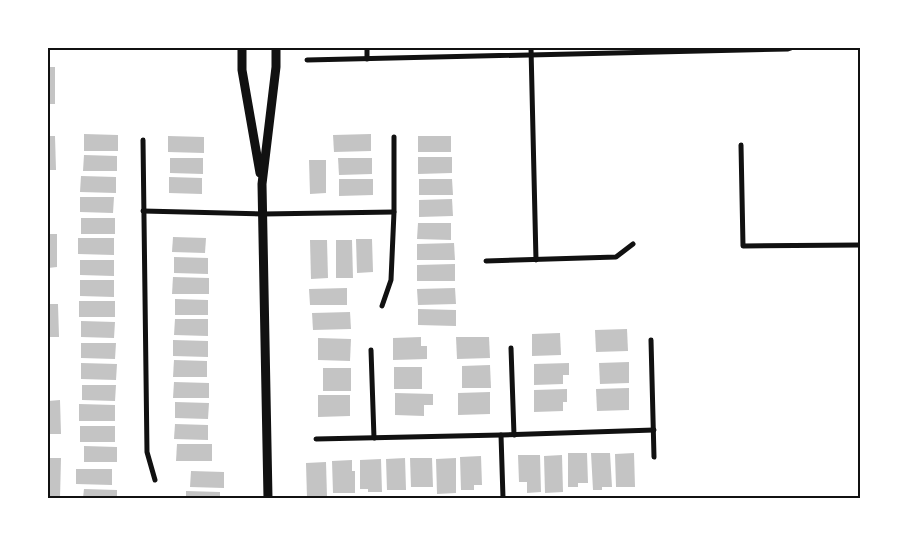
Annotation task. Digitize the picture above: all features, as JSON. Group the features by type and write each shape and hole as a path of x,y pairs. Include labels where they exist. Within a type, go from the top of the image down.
{"main road":[{"path":"242,48 242,70 262,184"},
{"path":"268,498 262,184 276,67 276,48"}],"street":[{"path":"367,48 367,59"},
{"path":"531,48 536,260"},
{"path":"307,60 791,48"},
{"path":"382,306 392,280 394,137"},
{"path":"143,140 147,452 155,480"},
{"path":"742,146 743,246 860,244"},
{"path":"143,211 262,214 394,212"},
{"path":"486,261 616,257 633,244"},
{"path":"652,340 654,457"},
{"path":"511,348 514,435"},
{"path":"371,350 374,438"},
{"path":"316,439 654,430"},
{"path":"501,435 503,498"}],"building":[{"path":"48,67 55,67 55,104 48,104"},
{"path":"84,134 118,135 118,151 84,151"},
{"path":"371,134 371,151 334,152 333,135"},
{"path":"48,136 55,136 56,170 48,170"},
{"path":"168,136 204,137 204,153 168,152"},
{"path":"418,136 451,136 451,152 418,152"},
{"path":"84,155 117,156 117,171 83,171"},
{"path":"418,157 452,157 452,173 418,174"},
{"path":"170,158 203,158 203,174 170,173"},
{"path":"338,158 372,158 372,174 339,175"},
{"path":"309,160 326,160 326,193 310,194"},
{"path":"81,176 116,177 116,193 80,192"},
{"path":"169,177 202,178 202,194 169,193"},
{"path":"339,179 373,179 373,195 339,196"},
{"path":"419,179 452,179 453,195 419,195"},
{"path":"80,197 114,197 113,213 80,212"},
{"path":"452,199 453,216 419,217 419,200"},
{"path":"81,218 115,218 115,234 81,234"},
{"path":"418,223 451,223 451,240 417,239"},
{"path":"48,234 57,234 57,267 48,268"},
{"path":"173,237 206,238 205,253 172,252"},
{"path":"78,238 114,238 114,255 78,254"},
{"path":"356,239 372,239 373,272 357,273"},
{"path":"310,240 327,240 328,278 311,279"},
{"path":"336,240 352,240 353,278 336,278"},
{"path":"454,243 455,260 417,260 417,244"},
{"path":"174,257 208,258 208,274 174,273"},
{"path":"80,260 114,260 114,276 80,275"},
{"path":"455,264 455,281 417,281 417,265"},
{"path":"173,277 209,278 209,294 172,294"},
{"path":"80,280 114,280 114,297 80,296"},
{"path":"347,288 347,305 310,305 309,289"},
{"path":"455,288 456,304 418,305 417,289"},
{"path":"175,299 208,300 208,315 175,315"},
{"path":"79,301 115,301 115,317 79,317"},
{"path":"48,304 58,304 59,337 48,337"},
{"path":"418,309 456,310 456,326 418,325"},
{"path":"350,312 351,329 313,330 312,313"},
{"path":"175,319 208,319 208,336 174,335"},
{"path":"81,321 115,322 114,338 81,337"},
{"path":"627,329 628,351 596,352 595,330"},
{"path":"560,333 561,355 532,356 532,334"},
{"path":"421,337 421,346 427,346 427,359 393,360 393,338"},
{"path":"456,337 489,337 490,358 457,359"},
{"path":"318,338 351,339 350,361 318,360"},
{"path":"173,340 208,341 208,357 173,356"},
{"path":"81,343 116,343 115,359 81,358"},
{"path":"174,360 207,361 207,377 173,377"},
{"path":"629,362 629,383 600,384 599,363"},
{"path":"81,363 117,364 116,380 81,379"},
{"path":"569,363 569,375 563,375 563,384 534,385 534,364"},
{"path":"490,365 491,388 462,388 462,366"},
{"path":"394,367 422,367 422,389 394,389"},
{"path":"323,368 351,368 351,391 323,391"},
{"path":"174,382 209,383 209,398 173,398"},
{"path":"82,385 116,385 115,401 82,400"},
{"path":"629,388 629,410 597,411 596,389"},
{"path":"567,389 567,402 563,402 563,411 534,412 534,390"},
{"path":"490,392 490,414 458,415 458,393"},
{"path":"395,393 433,394 433,405 424,405 424,416 395,415"},
{"path":"318,395 350,395 350,416 318,417"},
{"path":"60,400 61,434 48,434 48,401"},
{"path":"175,402 209,403 208,419 175,418"},
{"path":"79,404 115,405 115,421 79,421"},
{"path":"175,424 208,425 208,440 174,439"},
{"path":"80,426 115,426 115,442 80,442"},
{"path":"177,444 212,444 212,461 176,461"},
{"path":"84,446 117,447 117,462 84,462"},
{"path":"568,453 587,453 588,483 578,483 578,487 568,487"},
{"path":"591,453 610,453 612,487 602,487 602,490 593,490"},
{"path":"634,453 635,487 616,487 615,454"},
{"path":"518,455 540,455 541,492 527,493 527,482 519,482"},
{"path":"562,455 563,492 545,493 544,456"},
{"path":"481,456 482,485 474,485 474,490 461,490 460,457"},
{"path":"48,458 61,458 60,498 48,498"},
{"path":"405,458 406,490 387,490 386,459"},
{"path":"410,458 432,458 433,487 411,487"},
{"path":"456,458 456,493 437,494 436,459"},
{"path":"381,459 382,492 368,492 368,489 360,489 360,460"},
{"path":"352,460 352,471 355,471 355,493 333,493 332,461"},
{"path":"326,462 327,497 307,498 306,463"},
{"path":"76,469 112,469 112,485 76,484"},
{"path":"191,471 224,472 224,488 190,487"},
{"path":"84,489 117,490 117,498 83,498"},
{"path":"186,491 220,492 220,498 186,498"}]}
